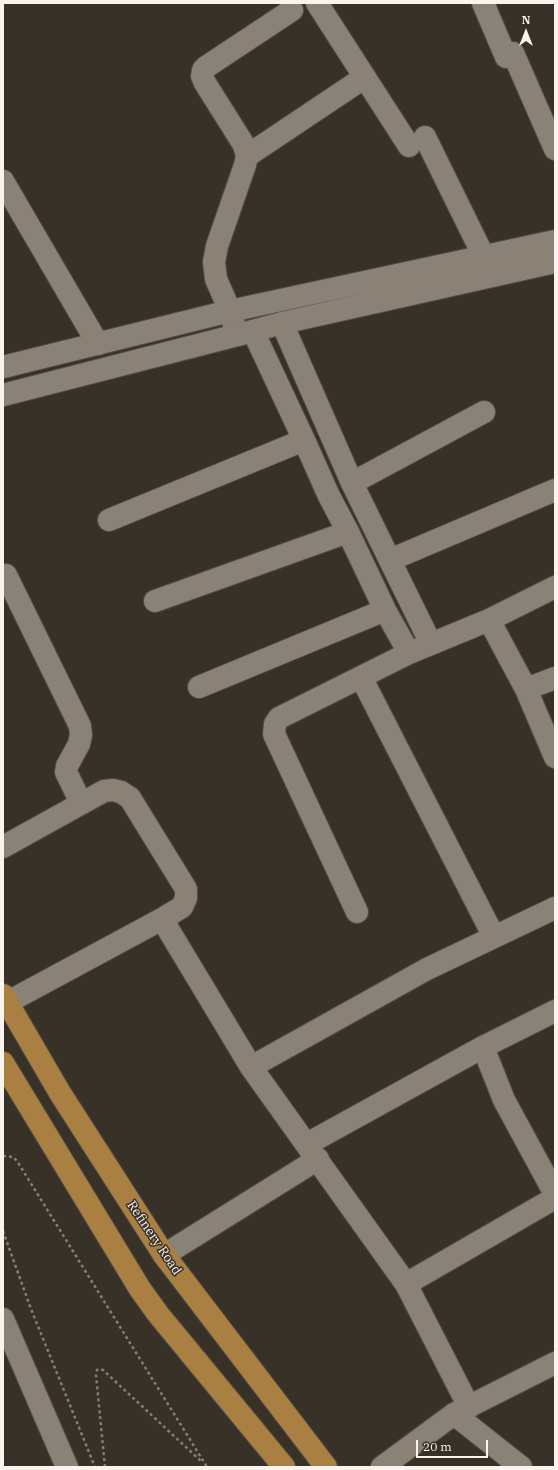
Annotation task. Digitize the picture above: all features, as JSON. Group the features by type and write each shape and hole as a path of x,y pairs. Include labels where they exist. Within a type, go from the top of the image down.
{"main road":[{"name":"Refinery Road","path":"5,999 60,1093 164,1255 324,1467"},
{"path":"3,1063 140,1290 284,1467"}],"street":[{"path":"317,3 365,77 417,141 484,257"},
{"path":"483,3 555,149"},
{"path":"292,10 203,70 202,76 205,83 244,145 247,156 217,246 214,262 216,279 230,311 245,333 304,440 329,496 385,610 408,653"},
{"path":"247,156 365,77"},
{"path":"3,181 98,344"},
{"path":"3,367 230,311 555,241"},
{"path":"3,395 282,323 555,262"},
{"path":"282,323 352,483 431,644"},
{"path":"352,483 484,412"},
{"path":"109,520 304,440"},
{"path":"390,560 555,490"},
{"path":"155,601 348,532"},
{"path":"6,575 80,726 81,735 79,744 67,766 66,772 81,803"},
{"path":"356,912 274,734 275,724 279,718 408,653 489,620 555,587"},
{"path":"199,687 385,610"},
{"path":"489,620 526,689 555,757"},
{"path":"361,677 494,937"},
{"path":"526,689 555,678"},
{"path":"3,847 104,791 113,790 130,798 186,888 186,898 182,907 162,919 5,999"},
{"path":"251,1067 427,969 555,908"},
{"path":"162,919 251,1067 406,1284 461,1411 521,1467"},
{"path":"164,1255 313,1152 483,1047 555,1011"},
{"path":"483,1047 504,1100 555,1194"},
{"path":"406,1284 555,1198"},
{"path":"3,1319 67,1467"},
{"path":"382,1467 461,1411 555,1363"}],"path":[{"path":"3,1156 9,1155 18,1161 206,1466"},
{"path":"3,1231 31,1308 95,1467"},
{"path":"105,1467 96,1375 97,1370 100,1369 103,1370 206,1466"}]}
